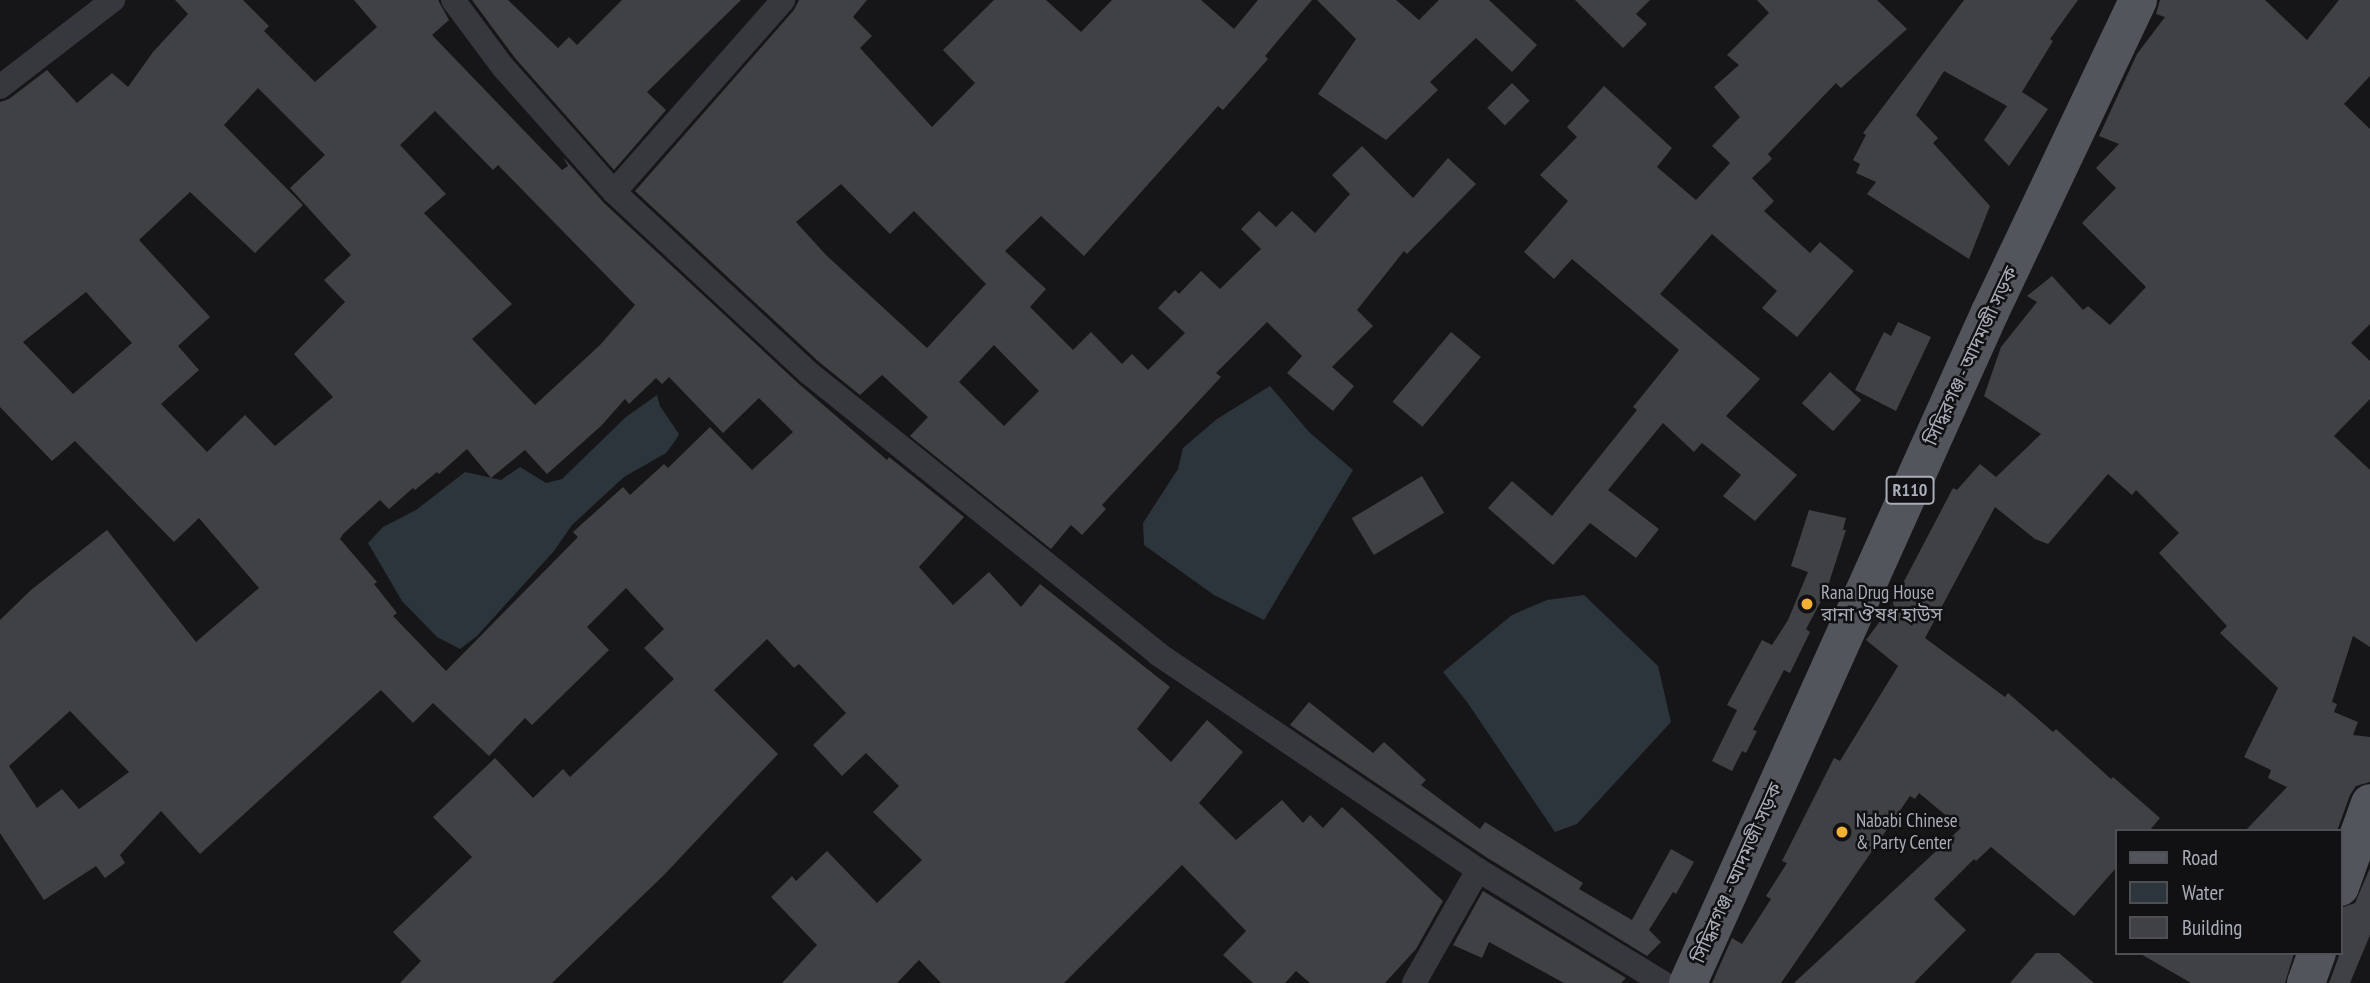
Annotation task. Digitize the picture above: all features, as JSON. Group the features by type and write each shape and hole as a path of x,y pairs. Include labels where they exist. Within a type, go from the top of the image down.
{"main road":[{"name":"সিদ্ধিরগঞ্জ - আদমজী সড়ক","path":"1688,983 1990,312 2138,0"},
{"path":"2342,881 2370,803"},
{"path":"2306,983 2316,955"}],"street":[{"path":"0,87 113,0"},
{"path":"453,0 503,66 614,192 809,373 1158,654 1478,870 1663,983"},
{"path":"614,192 783,0"},
{"path":"1414,983 1478,870"}],"water":[{"path":"1270,386 1309,432 1353,470 1264,620 1214,595 1144,545 1143,523 1178,469 1183,448 1217,419"},
{"path":"657,395 660,406 679,434 675,441 666,453 624,477 572,525 554,551 477,636 460,649 437,637 402,601 368,543 383,527 416,510 465,472 501,480 520,467 546,483 562,479 626,417"},
{"path":"1584,595 1658,666 1671,722 1577,824 1555,832 1467,702 1443,672 1512,615 1547,600"}],"building":[{"path":"175,0 243,0 269,26 264,31 315,82 377,27 354,0 438,0 449,20 432,35 562,170 568,166 563,157 604,203 799,384 887,460 889,457 964,517 919,567 953,605 989,572 1021,607 1040,584 1170,687 1137,729 1171,762 1207,720 1243,752 1199,803 1236,840 1282,800 1303,823 1310,815 1323,828 1342,807 1443,901 1416,949 1385,983 1310,983 1296,971 1285,983 1253,983 1223,955 1246,931 1182,865 1064,983 941,983 919,960 897,983 782,983 817,945 771,897 792,876 796,881 827,851 877,903 922,860 873,812 899,786 866,753 842,776 813,745 846,713 799,664 794,668 767,639 714,690 778,754 664,875 552,983 400,983 421,961 393,932 472,857 433,817 495,758 533,798 563,769 570,777 674,679 644,648 664,629 626,588 587,627 609,650 532,725 525,718 489,756 433,703 413,723 381,690 200,854 161,811 120,855 125,863 105,878 96,866 44,900 0,833 0,620 31,590 107,530 196,642 259,588 199,518 174,542 75,441 52,461 0,407 0,102 9,99 47,70 77,103 112,73 128,87 153,52 188,14","holes":["258,88 325,155 290,188 351,255 324,280 345,302 294,354 333,397 275,446 245,415 207,452 161,404 199,370 178,346 210,317 139,240 190,192 255,253 303,205 224,125","435,111 493,170 498,165 635,305 600,345 535,405 472,339 512,304 424,213 446,194 400,145","86,292 132,343 73,394 23,342","669,377 723,433 759,398 793,432 752,470 710,427 668,468 664,464 630,495 623,487 573,532 578,537 446,671 393,616 397,613 374,584 377,582 340,539 343,534 380,500 389,509 413,488 415,490 437,472 439,474 467,449 491,478 525,450 547,474 601,426 625,399 629,404 656,378 662,384","70,711 129,772 79,809 62,789 37,808 9,766"]},
{"path":"472,0 508,0 558,48 569,37 577,45 622,0 741,0 647,92 666,110 614,170 515,58"},
{"path":"799,0 867,0 853,17 872,36 860,48 932,127 975,83 943,50 994,0 1046,0 1081,32 1112,0 1201,0 1234,29 1258,0 1312,0 1265,56 1268,59 1223,110 1218,106 1084,256 1041,216 1005,251 1046,289 1030,307 1073,350 1091,332 1122,364 1132,354 1148,370 1185,333 1158,308 1175,290 1179,294 1201,271 1220,289 1261,249 1241,229 1259,211 1276,227 1292,211 1315,233 1350,194 1332,175 1362,146 1413,198 1448,158 1476,184 1407,254 1404,251 1357,310 1373,326 1332,367 1354,386 1333,411 1287,373 1302,356 1267,322 1216,373 1221,377 1102,505 1106,509 1082,535 1071,525 1051,549 910,436 928,417 882,375 860,395 819,362 635,191 794,10","holes":["841,184 890,234 914,211 986,284 927,348 826,255 796,222","994,345 1039,391 1004,426 959,382"]},
{"path":"1317,0 1396,0 1419,20 1439,0 1489,0 1537,45 1512,72 1476,38 1430,82 1438,90 1386,140 1318,94 1356,39"},
{"path":"1575,0 1650,0 1636,14 1647,24 1623,48"},
{"path":"1757,0 1877,0 1907,29 1841,88 1836,83 1768,154 1772,159 1752,178 1774,201 1764,211 1810,253 1820,242 1854,271 1797,337 1762,308 1777,291 1712,234 1660,294 1760,379 1726,416 1797,475 1755,521 1723,496 1741,475 1702,443 1694,452 1663,423 1608,490 1659,529 1636,558 1590,523 1553,565 1488,508 1512,481 1552,516 1637,410 1633,407 1679,350 1572,259 1554,279 1524,252 1568,201 1540,175 1577,137 1567,127 1604,86 1672,148 1657,167 1696,200 1730,163 1712,146 1740,117 1714,87 1739,65 1727,55 1769,13"},
{"path":"1964,0 2078,0 2050,39 2053,41 2022,92 2048,109 2009,166 1984,140 2007,106 1944,71 1916,115 1938,138 1933,143 1990,206 1969,259 1867,194 1876,182 1856,173 1860,164 1853,160 1866,135 1863,133"},
{"path":"2160,0 2265,0 2307,40 2339,0 2370,0 2370,76 2344,104 2370,129 2370,324 2351,343 2370,361 2370,399 2334,436 2370,470 2370,647 2353,636 2332,702 2337,704 2334,712 2358,722 2353,735 2370,737 2370,782 2356,786 2338,829 2247,829 2287,787 2268,778 2271,770 2244,757 2278,688 2220,633 2227,626 2159,553 2179,533 2136,490 2132,495 2108,474 2048,544 2035,539 1995,507 1925,638 2005,697 2008,693 2053,732 2056,729 2111,779 2113,777 2160,818 2151,829 2114,829 2114,870 2074,916 1991,847 1976,861 1974,859 1934,899 1966,930 1914,983 1794,983 1961,828 1919,793 1915,799 1910,796 1781,983 1712,983 1732,938 1742,944 1771,899 1766,896 1787,863 1782,861 1834,758 1840,761 1898,666 1866,640 1890,608 1953,488 1957,490 1980,464 1996,477 2041,434 1984,396 2001,347 2037,302 2027,296 2052,276 2083,310 2088,306 2110,325 2146,287 2082,223 2116,188 2096,168 2119,144 2099,136 2137,54 2165,17 2156,14"},
{"path":"1512,83 1530,101 1505,125 1487,108"},
{"path":"1898,322 1931,337 1896,411 1855,390 1884,332 1891,336"},
{"path":"1451,332 1481,357 1422,427 1393,402"},
{"path":"1830,372 1861,400 1833,431 1802,403"},
{"path":"1422,476 1444,513 1374,555 1352,518"},
{"path":"1809,510 1846,518 1843,530 1846,530 1826,592 1806,629 1810,632 1790,673 1784,670 1753,730 1757,731 1746,753 1742,751 1732,771 1712,761 1737,710 1727,705 1762,640 1772,645 1788,620 1808,572 1791,566"},
{"path":"1309,702 1373,753 1384,742 1426,780 1421,785 1480,829 1485,822 1583,883 1579,889 1632,920 1671,849 1694,862 1676,894 1673,892 1649,930 1661,942 1647,956 1486,857 1290,725"},
{"path":"2370,868 2370,935 2350,983 2329,983 2339,955 2342,955 2342,907 2355,903"},
{"path":"1483,891 1626,978 1621,983 1564,983 1489,942 1482,958 1453,945"},
{"path":"2036,953 2059,953 2094,983 2010,983"},
{"path":"2142,955 2293,955 2285,983 2191,983"}],"place":[{"name":"Rana Drug House রানা ঔষধ হাউস","path":"1807,604"},
{"name":"Nababi Chinese & Party Center","path":"1842,832"}]}
